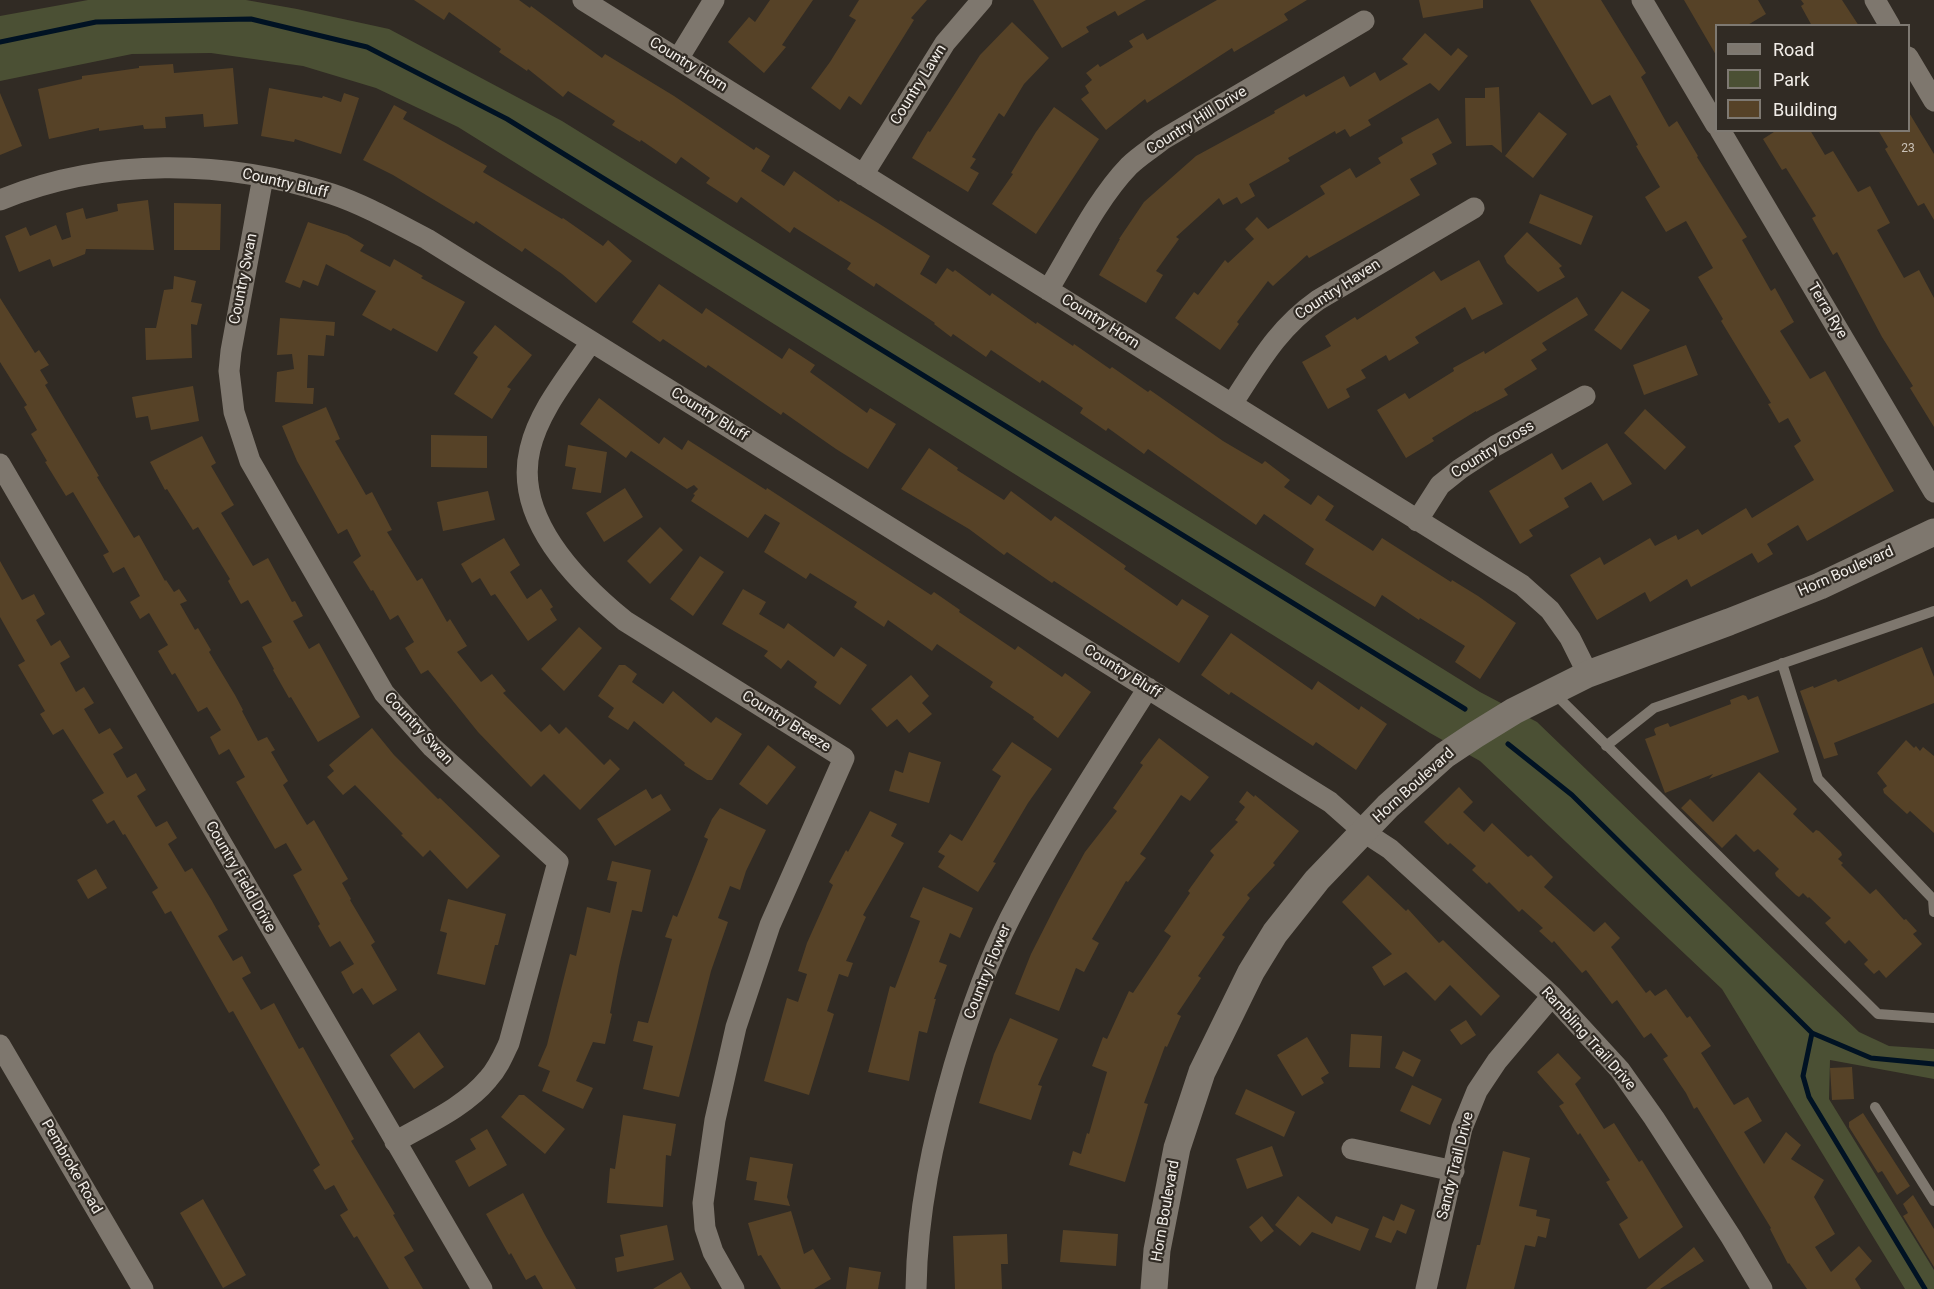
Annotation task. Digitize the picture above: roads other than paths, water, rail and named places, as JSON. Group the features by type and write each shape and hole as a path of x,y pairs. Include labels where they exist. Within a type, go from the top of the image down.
{"street":[{"name":"Country Horn","path":"583,0 1522,585 1550,610 1570,638 1588,674"},
{"path":"678,58 714,0"},
{"name":"Country Lawn","path":"863,175 945,43 982,0"},
{"path":"1642,0 1715,123"},
{"path":"1875,0 1889,24"},
{"name":"Country Hill Drive","path":"1048,290 1105,196 1144,153 1162,140 1364,21"},
{"path":"1910,60 1934,101"},
{"name":"Terra Rye","path":"1721,132 1934,492"},
{"name":"Country Bluff","path":"0,200 28,189 78,176 130,169 182,168 233,171 284,180 334,195 381,215 427,239 1330,802 1364,832"},
{"name":"Country Swan","path":"263,177 231,351 230,372 234,412 250,461 384,693 432,747 558,862 509,1042 500,1064 473,1094 395,1142"},
{"name":"Country Haven","path":"1232,404 1276,337 1301,312 1474,208"},
{"name":"Country Breeze","path":"591,342 542,417 530,449 526,478 531,507 558,554 600,601 625,621 844,758 770,925 736,1027 715,1120 703,1203 705,1228 712,1252 734,1289"},
{"name":"Country Cross","path":"1417,521 1440,486 1460,468 1585,396"},
{"name":"Country Field Drive","path":"0,464 482,1289"},
{"name":"Horn Boulevard","path":"1154,1289 1157,1250 1177,1148 1202,1072 1251,972 1275,933 1317,880 1388,806 1445,755 1514,711 1588,674 1820,586 1934,532"},
{"name":"Country Flower","path":"916,1289 924,1194 935,1140 965,1028 984,974 1009,919 1046,852 1148,688"},
{"name":"Rambling Trail Drive","path":"1364,832 1390,849 1552,996 1620,1070 1654,1118 1754,1286"},
{"name":"Sandy Trail Drive","path":"1426,1289 1462,1128 1477,1091 1497,1061 1552,996"},
{"name":"Pembroke Road","path":"0,1045 143,1289"},
{"path":"1352,1149 1454,1171"}],"lane":[{"path":"1606,746 1654,708 1934,611"},
{"path":"1782,663 1818,779 1933,899 1934,912"},
{"path":"1552,692 1878,1014 1934,1018"},
{"path":"1875,1107 1934,1201"}],"waterway":[{"path":"0,42 96,22 251,19 367,47 507,119 1465,709"},
{"path":"1508,744 1572,795 1812,1033 1871,1058 1934,1064"},
{"path":"1812,1033 1803,1076 1809,1097 1925,1289"}]}
